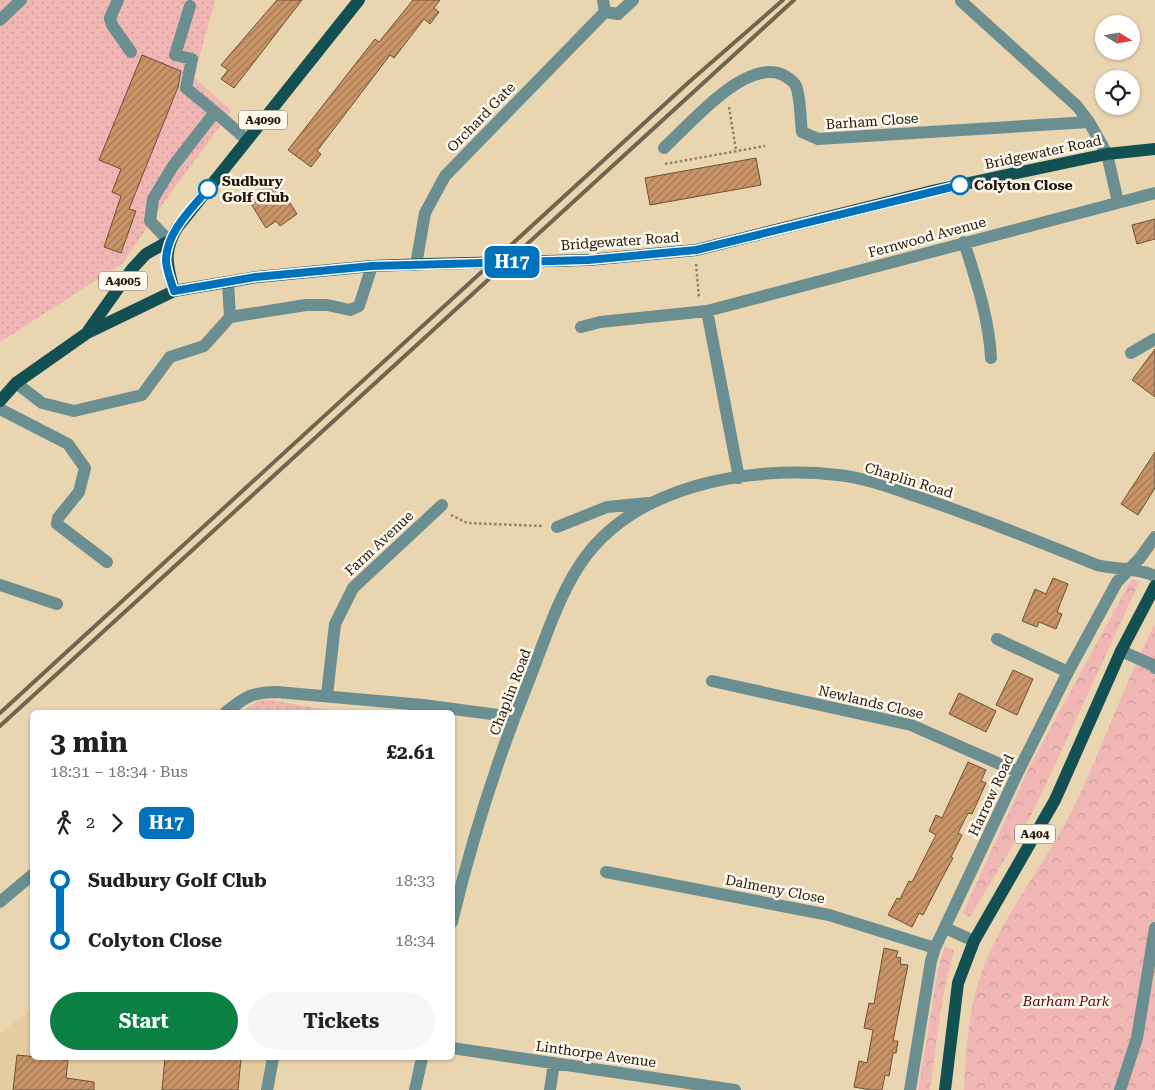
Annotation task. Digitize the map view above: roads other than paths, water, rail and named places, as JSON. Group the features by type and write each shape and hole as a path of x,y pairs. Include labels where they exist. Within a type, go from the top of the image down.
{"main road":[{"name":"A4090","path":"169,241 177,228 359,0"},
{"name":"Bridgewater Road","path":"0,401 16,383 86,333 174,291 228,282 372,266 588,260 696,250 936,190 1107,154 1155,149"},
{"name":"Bridgewater Road","path":"86,333 132,269 146,254 169,241"},
{"path":"169,241 166,261 174,291"},
{"name":"A404","path":"945,1090 958,983 974,941 1054,800 1121,650 1155,586"}],"street":[{"path":"0,20 22,0"},
{"path":"116,0 110,18 112,25 132,52"},
{"name":"Orchard Gate","path":"422,265 426,213 444,176 604,6 618,14 633,0"},
{"path":"961,1 1077,106 1089,122 1107,154 1118,202"},
{"path":"190,6 175,55 192,59 186,88 247,140"},
{"name":"Barham Close","path":"664,148 735,82 753,74 772,72 790,79 796,86 802,132 818,140 1089,122"},
{"path":"169,241 150,221 153,199 174,166 215,112"},
{"name":"Fernwood Avenue","path":"581,327 600,322 706,311 1155,193"},
{"path":"964,242 985,310 990,337 991,358"},
{"path":"16,383 42,403 74,411 142,395 170,358 204,346 230,317 306,305 327,305 350,310 359,306 372,266"},
{"path":"228,282 230,317"},
{"path":"706,311 738,478"},
{"path":"1130,353 1155,339"},
{"path":"0,409 68,444 85,468 79,492 58,518 57,524 108,562"},
{"name":"Chaplin Road","path":"455,911 483,811 514,717 568,585 580,564 608,533 648,503 682,489 738,478 784,472 840,475 892,489 974,516 1097,565 1114,569 1129,569 1155,576"},
{"name":"Chaplin Road","path":"557,527 607,508 648,503"},
{"name":"Farm Avenue","path":"327,695 335,624 353,588 442,505"},
{"name":"Harrow Road","path":"910,1090 931,961 935,948 1018,772 1068,672 1117,582 1140,558 1155,537"},
{"path":"0,585 57,604"},
{"path":"997,639 1068,672"},
{"path":"1121,650 1153,665 1155,668"},
{"name":"Newlands Close","path":"712,681 911,725 1018,772"},
{"path":"228,710 243,698 258,692 327,695 454,710"},
{"path":"455,710 514,717"},
{"name":"Dalmeny Close","path":"606,872 829,914 935,948"},
{"path":"0,902 30,876"},
{"path":"946,928 974,941"},
{"path":"1120,1090 1138,1038 1153,958 1155,928"},
{"name":"Linthorpe Avenue","path":"455,1048 735,1090"},
{"path":"267,1090 273,1060"},
{"path":"415,1090 422,1060"},
{"path":"550,1090 554,1063"}],"railway":[{"path":"0,713 689,82 783,0"},
{"path":"0,726 794,0"}],"place":[{"name":"Colyton Close","path":"960,185"},
{"name":"Sudbury Golf Club","path":"208,189"}],"park label":[{"name":"Barham Park","path":"1066,1001"}]}
